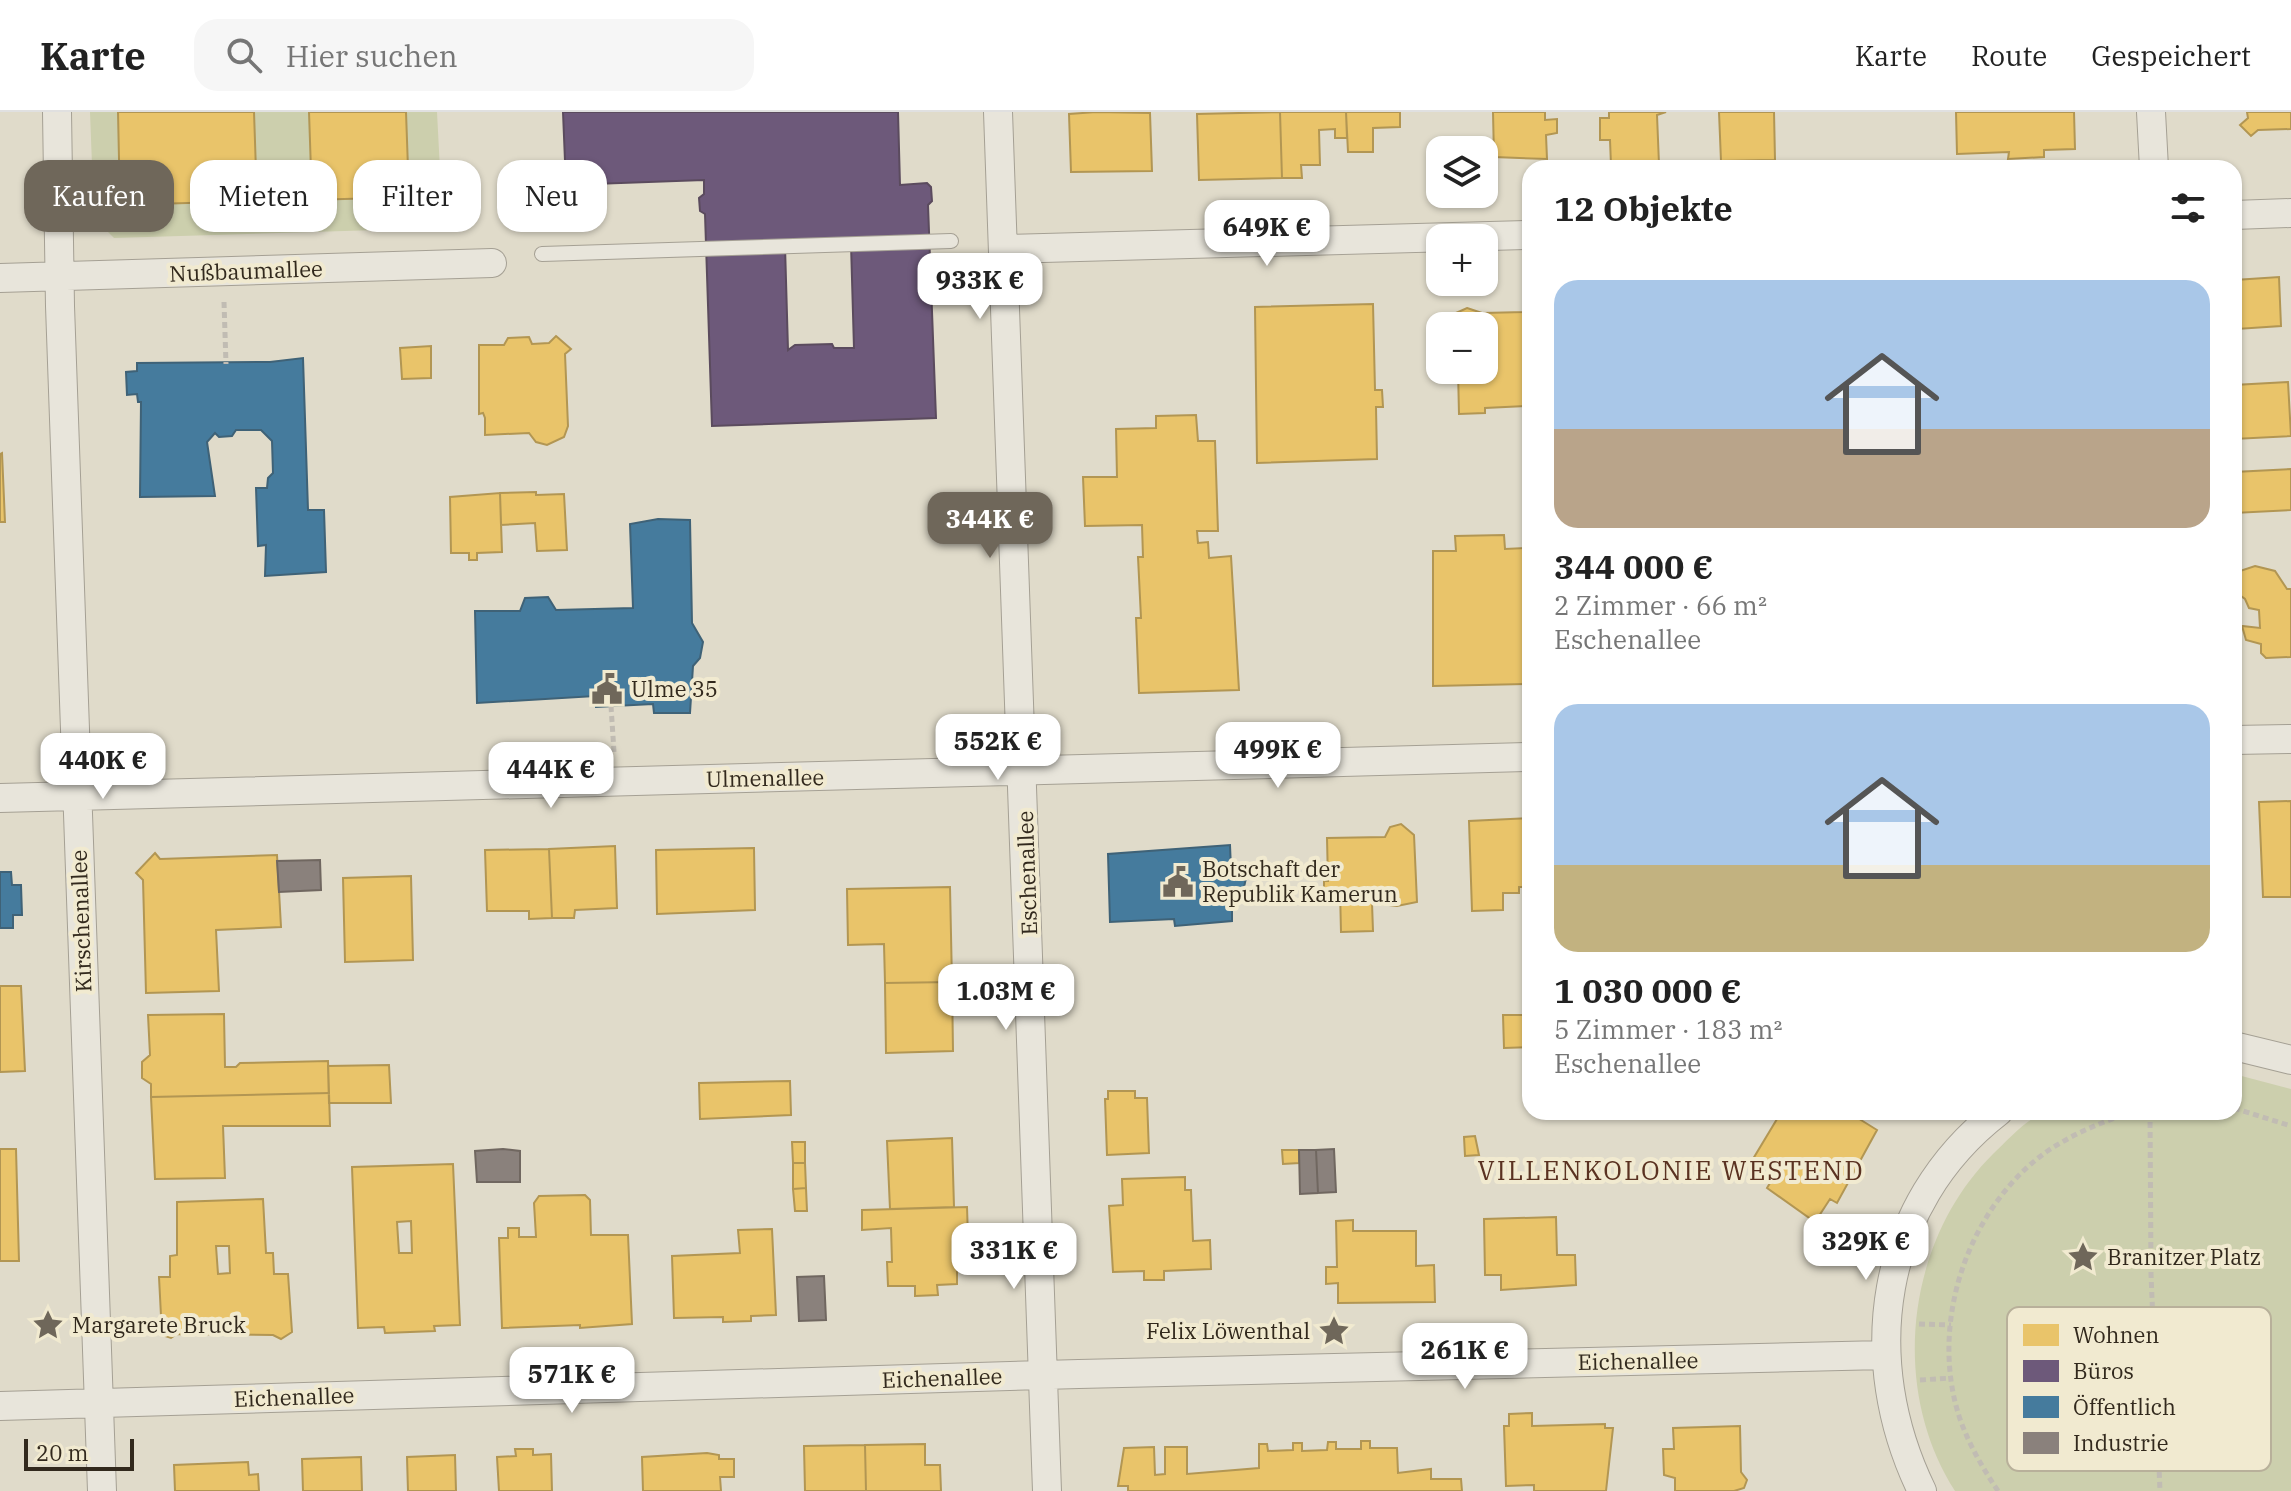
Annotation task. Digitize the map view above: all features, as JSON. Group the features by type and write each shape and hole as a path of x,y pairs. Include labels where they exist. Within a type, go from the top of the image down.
{"street":[{"name":"Kirschenallee","path":"57,112 102,1491"},
{"name":"Eschenallee","path":"998,112 1024,771 1047,1491"},
{"path":"2151,112 2154,160"},
{"path":"2242,215 2291,213"},
{"path":"1003,249 1522,235"},
{"name":"Nußbaumallee","path":"0,278 492,263"},
{"path":"2242,740 2291,739"},
{"name":"Ulmenallee","path":"0,798 1522,757"},
{"path":"2242,1048 2291,1060"},
{"path":"1922,1491 1902,1450 1886,1381 1884,1355 1892,1278 1907,1234 1927,1193 1953,1155 1990,1120"},
{"name":"Eichenallee","path":"0,1406 1043,1375 1884,1355"}],"lane":[{"path":"542,254 951,241"}],"path":[{"path":"223,301 226,364"},
{"path":"611,706 614,753"},
{"path":"2242,1111 2291,1126"},
{"path":"1998,1491 1972,1448 1959,1414 1952,1378 1951,1325 1962,1269 1982,1224 2011,1185 2047,1152 2089,1126 2107,1120"},
{"path":"2150,1120 2152,1307"},
{"path":"1918,1324 1951,1325"},
{"path":"1919,1380 1952,1378"},
{"path":"2159,1471 2160,1491"}],"green space":[{"path":"90,112 437,112 439,160 353,160 353,231 337,231 337,160 190,160 190,232 311,232 114,238 108,232 174,232 174,160 92,160"},
{"path":"2242,1076 2291,1089 2291,1491 1955,1491 1934,1450 1921,1407 1915,1362 1917,1316 1925,1271 1941,1228 1964,1189 2011,1137 2031,1120 2242,1120"}],"building: Wohnen":[{"path":"118,112 254,112 256,160 190,160 190,203 174,203 174,160 119,160"},
{"path":"309,112 406,112 408,160 353,160 353,199 337,199 337,160 311,160"},
{"path":"1280,112 1346,112 1347,138 1335,138 1335,129 1319,130 1320,165 1301,165 1302,178 1282,178"},
{"path":"1280,112 1282,178 1199,180 1197,114"},
{"path":"1346,112 1400,112 1400,127 1373,128 1373,152 1348,152"},
{"path":"1493,112 1545,112 1545,120 1557,119 1557,133 1546,135 1547,159 1498,157 1498,136 1494,136"},
{"path":"1609,112 1666,112 1657,115 1659,160 1611,160 1610,140 1600,140 1600,118 1609,118"},
{"path":"1719,112 1774,112 1775,160 1721,160"},
{"path":"1956,112 2074,112 2075,149 2044,150 2044,157 2008,159 2009,152 1957,154"},
{"path":"2247,112 2291,112 2291,129 2258,130 2251,136 2240,125 2248,118"},
{"path":"1150,113 1152,171 1071,172 1069,114"},
{"path":"2279,277 2281,326 2242,329 2242,280"},
{"path":"1373,304 1375,390 1382,390 1383,407 1376,407 1377,459 1257,463 1255,307"},
{"path":"1467,308 1479,312 1458,312"},
{"path":"1522,312 1522,406 1485,408 1485,413 1459,414 1458,384 1498,384 1498,313"},
{"path":"556,336 571,349 565,354 568,426 564,437 547,445 536,442 529,433 485,435 485,418 483,413 479,414 479,345 504,345 508,338 529,337 532,344 549,343"},
{"path":"431,346 431,378 402,379 400,348"},
{"path":"2288,382 2291,436 2242,439 2242,385"},
{"path":"1196,415 1198,441 1215,441 1218,531 1197,531 1198,543 1208,542 1209,558 1231,556 1239,690 1139,693 1136,618 1141,618 1138,557 1143,557 1142,525 1085,526 1083,477 1117,477 1116,429 1156,428 1156,416"},
{"path":"2,453 5,522 0,522"},
{"path":"2291,469 2291,510 2242,513 2242,472"},
{"path":"536,492 536,495 564,494 567,550 537,551 535,523 501,525 500,493"},
{"path":"500,493 502,552 477,553 477,560 469,560 469,553 451,553 450,497"},
{"path":"1504,535 1505,549 1522,548 1522,684 1433,686 1433,551 1456,551 1455,536"},
{"path":"2255,566 2275,571 2287,589 2291,589 2291,657 2266,658 2261,653 2261,644 2246,640 2242,626 2260,628 2259,610 2249,608 2242,597 2242,570"},
{"path":"2291,801 2291,897 2263,897 2259,802"},
{"path":"1522,818 1522,887 1519,887 1519,893 1503,893 1503,910 1472,911 1469,821"},
{"path":"1401,824 1414,835 1417,902 1397,906 1372,903 1373,931 1341,932 1340,890 1324,890 1324,881 1328,881 1327,838 1385,837 1390,827"},
{"path":"615,846 617,908 575,910 574,918 552,918 549,849"},
{"path":"754,848 755,910 657,914 656,850"},
{"path":"549,849 552,918 529,919 529,911 487,911 485,850"},
{"path":"155,853 160,859 277,855 281,927 216,930 219,991 146,993 143,880 136,873"},
{"path":"411,876 413,960 345,962 343,878"},
{"path":"950,887 952,982 885,983 884,944 848,945 847,889"},
{"path":"952,982 953,1051 886,1053 885,983"},
{"path":"0,986 21,986 25,1071 0,1072"},
{"path":"224,1014 225,1067 236,1067 240,1063 328,1061 329,1093 151,1097 151,1084 142,1078 142,1062 150,1055 148,1015"},
{"path":"1503,1015 1522,1015 1522,1047 1504,1048"},
{"path":"389,1065 391,1103 329,1103 328,1066"},
{"path":"790,1081 791,1115 700,1119 699,1083"},
{"path":"1108,1091 1135,1091 1135,1098 1147,1098 1149,1153 1107,1155 1105,1099 1108,1099"},
{"path":"329,1093 330,1126 223,1126 225,1178 155,1179 151,1097"},
{"path":"1776,1120 1861,1120 1877,1130 1837,1203 1830,1199 1815,1222 1767,1188 1776,1173 1753,1159"},
{"path":"1475,1136 1479,1155 1465,1156 1464,1137"},
{"path":"952,1138 954,1207 890,1209 887,1141"},
{"path":"792,1142 805,1142 805,1163 793,1163"},
{"path":"0,1149 16,1149 19,1261 0,1261"},
{"path":"1282,1150 1299,1150 1299,1163 1283,1164"},
{"path":"793,1163 805,1163 806,1188 793,1189"},
{"path":"453,1164 460,1325 434,1326 435,1331 385,1333 384,1327 358,1328 352,1167","holes":["411,1221 412,1253 399,1253 397,1222"]},
{"path":"1185,1177 1185,1190 1191,1190 1193,1241 1210,1240 1211,1269 1164,1271 1164,1280 1144,1280 1144,1271 1113,1272 1109,1206 1123,1205 1122,1179"},
{"path":"806,1188 807,1211 795,1211 793,1189"},
{"path":"585,1195 590,1200 591,1235 628,1235 632,1324 502,1328 499,1238 508,1238 508,1228 519,1228 519,1237 536,1237 534,1203 539,1196"},
{"path":"263,1199 266,1253 273,1253 274,1274 288,1274 292,1332 281,1339 273,1335 177,1334 171,1338 162,1335 159,1277 170,1277 170,1256 177,1255 177,1202","holes":["216,1246 229,1246 230,1273 218,1274"]},
{"path":"967,1207 968,1238 957,1238 957,1284 937,1285 938,1295 915,1296 915,1286 888,1286 887,1262 892,1262 891,1228 862,1230 862,1210"},
{"path":"1556,1217 1557,1255 1575,1255 1576,1285 1501,1290 1501,1275 1485,1275 1484,1219"},
{"path":"1353,1220 1353,1231 1416,1231 1416,1266 1434,1265 1435,1302 1338,1303 1338,1283 1326,1284 1326,1267 1337,1267 1336,1221"},
{"path":"772,1229 776,1315 751,1316 751,1321 723,1322 723,1317 674,1318 672,1256 740,1253 738,1230"},
{"path":"1532,1413 1532,1426 1605,1424 1605,1428 1613,1428 1606,1491 1534,1491 1534,1485 1506,1486 1504,1426 1509,1426 1509,1414"},
{"path":"1740,1426 1741,1472 1747,1480 1744,1488 1734,1491 1675,1491 1675,1478 1664,1475 1663,1449 1674,1449 1673,1428"},
{"path":"1361,1441 1370,1441 1370,1448 1397,1448 1398,1473 1431,1469 1431,1479 1461,1479 1462,1491 1128,1491 1128,1486 1118,1486 1124,1448 1154,1447 1155,1475 1165,1474 1165,1447 1187,1447 1187,1474 1259,1468 1259,1444 1267,1444 1268,1451 1293,1450 1293,1443 1302,1443 1302,1451 1327,1450 1328,1442 1336,1442 1336,1449 1361,1449"},
{"path":"925,1444 925,1465 940,1465 941,1491 866,1491 865,1445"},
{"path":"865,1445 866,1491 805,1491 804,1446"},
{"path":"515,1449 533,1449 533,1455 551,1454 552,1491 499,1491 497,1457 516,1456"},
{"path":"455,1455 456,1491 408,1491 407,1457"},
{"path":"719,1455 719,1459 734,1459 734,1477 720,1477 721,1491 643,1491 642,1457"},
{"path":"361,1457 362,1491 303,1491 302,1459"},
{"path":"248,1462 249,1475 258,1474 259,1491 175,1491 174,1465"}],"building: Büros":[{"path":"563,112 898,112 900,185 927,183 931,187 932,201 928,205 936,418 712,426 705,214 700,211 699,198 704,194 704,180 607,184 607,160 565,160","holes":["851,244 854,348 834,348 832,344 795,345 788,350 785,246"]}],"building: Öffentlich":[{"path":"303,358 308,510 324,510 326,572 265,576 266,545 258,546 256,488 267,488 268,478 273,473 272,441 261,430 236,430 232,436 219,437 215,433 207,442 215,496 140,497 141,402 138,402 137,394 127,395 126,372 137,371 137,363 270,362"},
{"path":"658,519 690,520 692,623 703,642 700,658 693,666 690,713 654,713 653,704 596,707 595,696 477,703 475,611 520,611 525,598 548,597 556,610 633,608 630,524"},
{"name":"Botschaft der Republik Kamerun","path":"1230,845 1231,869 1246,878 1243,892 1232,896 1232,921 1175,926 1174,919 1110,922 1108,854"},
{"path":"0,872 11,872 12,885 21,885 22,915 13,915 13,928 0,928"}],"building: Industrie":[{"path":"320,860 321,890 279,892 277,861"},
{"path":"1334,1149 1336,1192 1318,1193 1316,1150"},
{"path":"1299,1150 1316,1150 1318,1193 1300,1194"},
{"path":"475,1151 520,1151 520,1182 477,1182"},
{"path":"824,1276 826,1320 799,1321 797,1277"}],"place":[{"name":"Ulme 35","path":"607,689"},
{"name":"Botschaft der Republik Kamerun","path":"1178,882"},
{"name":"Branitzer Platz","path":"2083,1257"},
{"name":"Margarete Bruck","path":"48,1325"},
{"name":"Felix Löwenthal","path":"1334,1331"}],"district":[{"name":"VILLENKOLONIE WESTEND","path":"1671,1171"}]}
